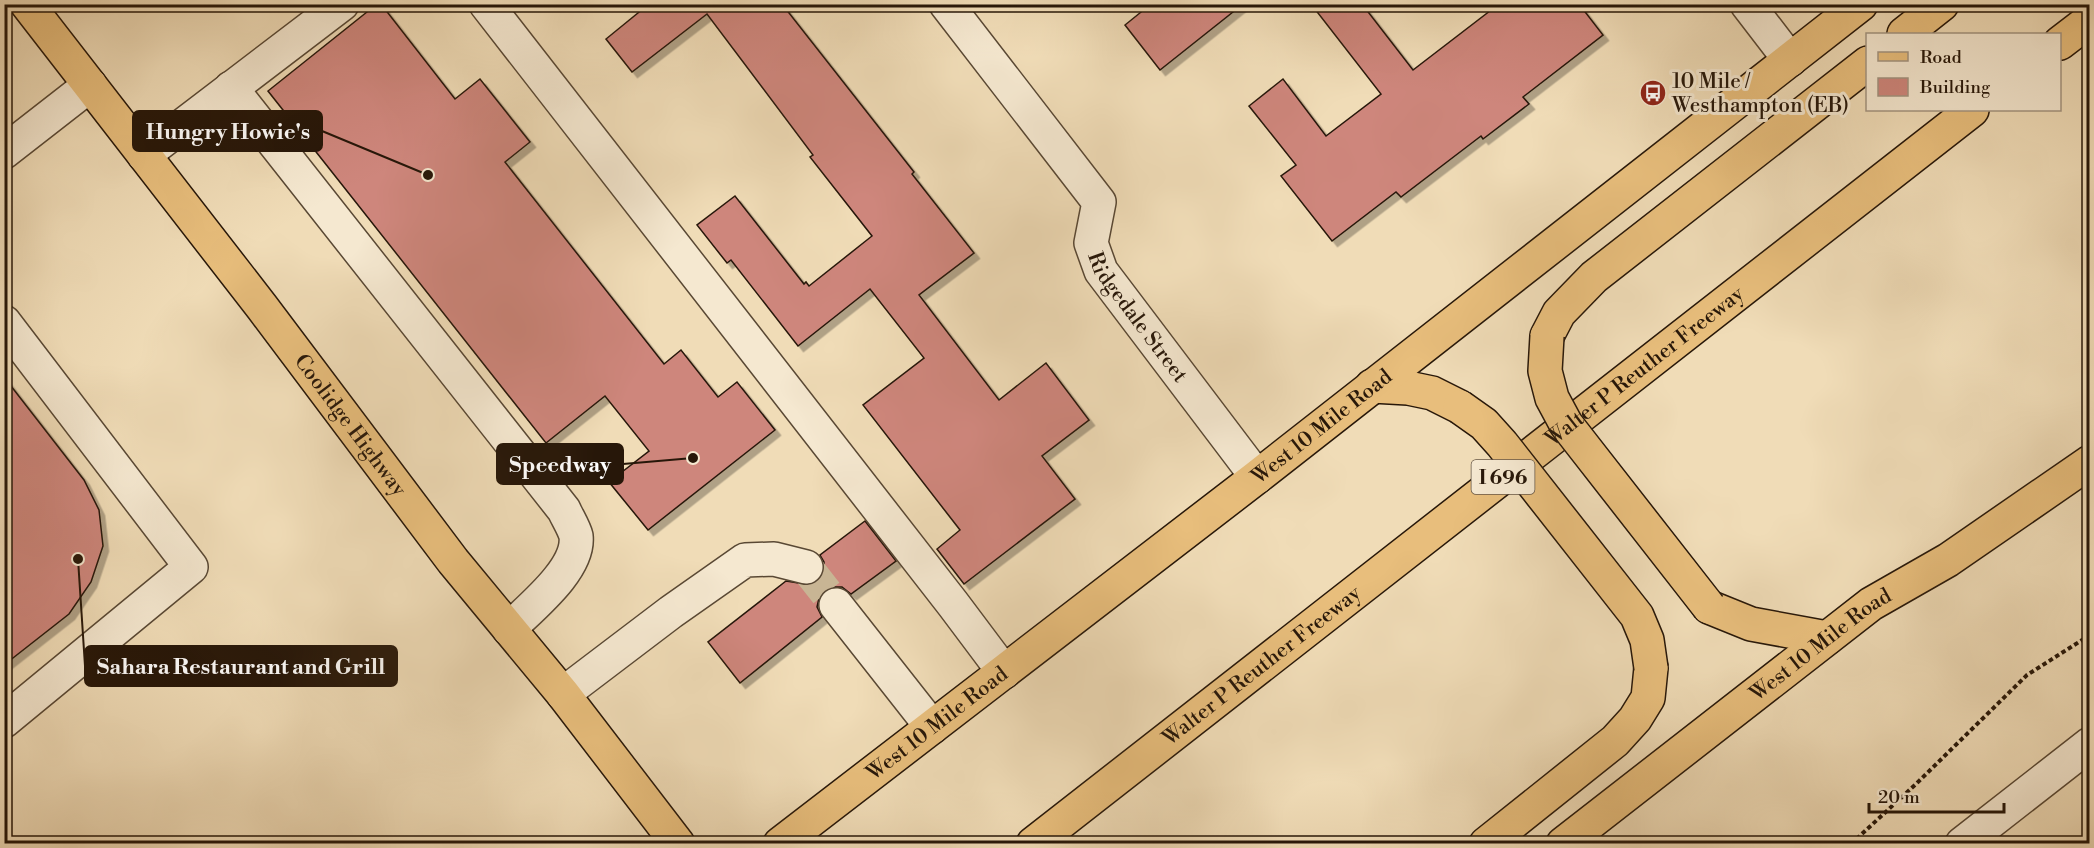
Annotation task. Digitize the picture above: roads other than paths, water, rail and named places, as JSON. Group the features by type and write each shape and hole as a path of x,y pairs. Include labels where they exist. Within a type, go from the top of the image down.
{"main road":[{"name":"Coolidge Highway","path":"27,4 262,307 453,561 562,694 678,843"},
{"path":"1905,33 1942,4"},
{"name":"West 10 Mile Road","path":"780,843 1257,477 1790,60 1854,7"},
{"path":"2061,42 2090,20"},
{"path":"1827,638 1751,624 1709,607 1566,424 1552,398 1545,371 1546,336 1559,313 1594,277 1866,65"},
{"name":"Walter P Reuther Freeway","path":"1033,843 1971,111"},
{"path":"1372,386 1408,388 1432,393 1460,406 1484,424 1637,616 1647,640 1651,668 1648,698 1635,719 1615,741 1486,843"},
{"name":"West 10 Mile Road","path":"1563,843 1871,603 1948,560 2090,462"}],"street":[{"path":"144,155 342,4"},
{"path":"486,4 1004,672"},
{"name":"Ridgedale Street","path":"946,4 1099,202 1091,243 1101,271 1257,477"},
{"path":"1747,4 1790,60"},
{"path":"4,152 90,86"},
{"path":"231,88 564,510 576,536 571,561 553,585 509,629"},
{"path":"4,322 191,567 4,721"},
{"path":"562,694 671,612 746,560 774,559 806,567"},
{"path":"836,605 932,727"},
{"path":"1962,843 2090,744"}],"tunnel":[{"path":"806,567 836,605"}],"place":[{"name":"10 Mile / Westhampton (EB)","path":"1653,93"},
{"name":"Hungry Howie's","path":"428,175"},
{"name":"Speedway","path":"693,458"},
{"name":"Sahara Restaurant and Grill","path":"78,559"}]}
